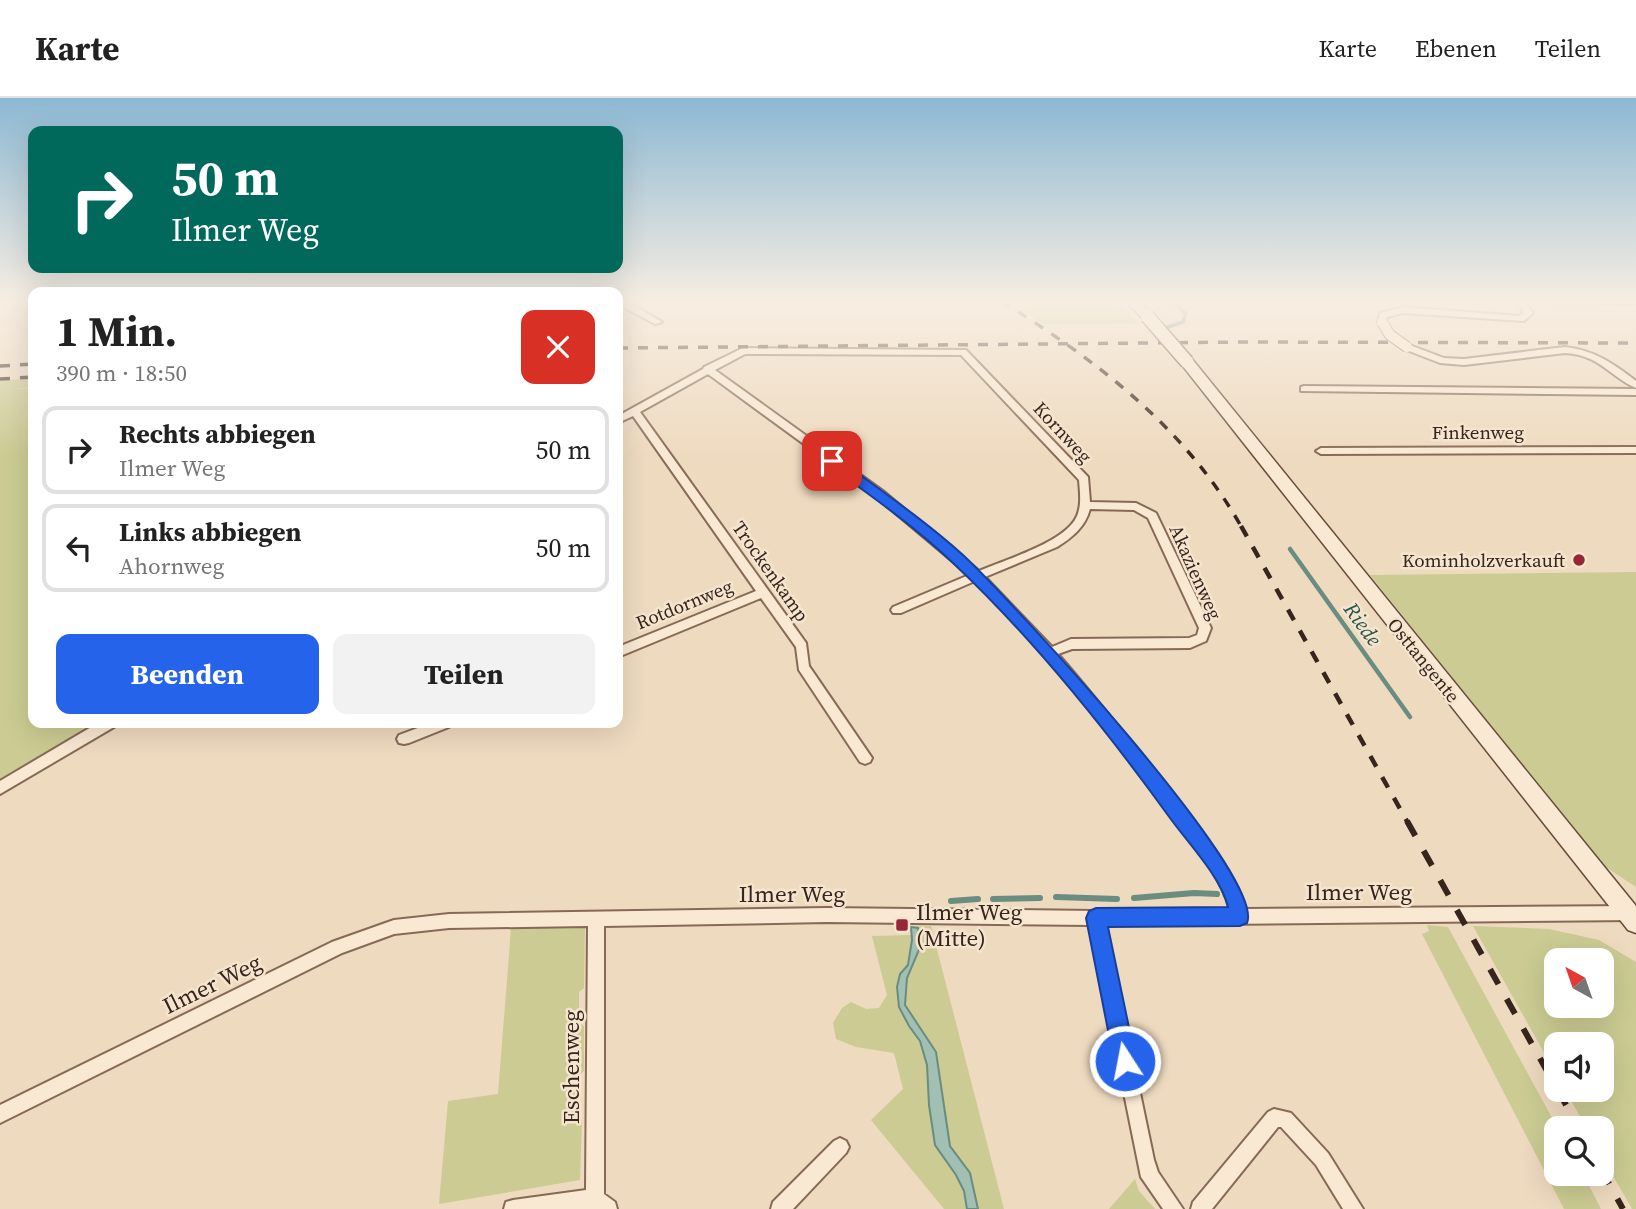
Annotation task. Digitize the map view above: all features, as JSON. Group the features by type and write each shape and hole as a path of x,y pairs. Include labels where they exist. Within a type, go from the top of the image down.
{"main road":[{"name":"Osttangente","path":"1178,353 1633,916"}],"street":[{"name":"Kornweg","path":"707,369 737,353"},
{"name":"Kornweg","path":"965,353 1084,479 1087,505"},
{"path":"1422,353 1443,361 1464,362 1541,353"},
{"path":"1587,353 1597,357 1636,385"},
{"path":"623,417 707,369 896,508 976,576 1048,653 1131,751 1224,876 1236,900 1240,916"},
{"path":"1304,389 1636,392"},
{"name":"Trockenkamp","path":"634,410 802,646 803,667 865,758"},
{"name":"Finkenweg","path":"1321,452 1636,450"},
{"path":"897,610 1053,544 1076,530 1087,505"},
{"name":"Akazienweg","path":"1048,653 1071,644 1190,643 1202,638 1205,628 1152,516 1136,507 1087,505"},
{"name":"Rotdornweg","path":"623,650 764,592"},
{"path":"0,788 102,728"},
{"path":"404,739 432,728"},
{"name":"Ilmer Weg","path":"0,1114 338,947 394,927 449,921 827,915 1096,918 1633,916"},
{"path":"1096,918 1145,1160 1150,1177 1174,1209"},
{"name":"Eschenweg","path":"596,920 601,1203"},
{"path":"1200,1209 1274,1118 1285,1119 1322,1159 1354,1209"},
{"path":"780,1209 840,1147"},
{"path":"513,1209 601,1203"}],"green space":[{"path":"28,378 28,388 13,389 28,388 28,728 92,728 0,782 0,381"},
{"path":"1636,572 1636,887 1604,866 1370,575"},
{"path":"1427,925 1448,927 1551,1116 1544,1116 1544,1170 1422,934 1429,931"},
{"path":"585,926 584,988 579,992 579,1023 584,1026 584,1071 578,1076 577,1114 582,1120 580,1180 439,1204 448,1101 498,1094 511,929"},
{"path":"911,926 931,926 1004,1209 944,1209 871,1120 903,1089 894,1053 856,1047 836,1039 833,1023 842,1008 851,1002 866,1009 879,1008 887,995 872,936 912,935"},
{"path":"1473,926 1549,929 1599,940 1612,948 1544,948 1544,1018 1614,1018 1614,949 1636,962 1636,1209 1632,1209 1614,1178 1614,1116 1580,1116 1572,1102 1614,1102 1614,1032 1544,1032 1544,1053"},
{"path":"1135,1179 1139,1191 1155,1209 1109,1209"},
{"path":"1552,1186 1589,1186 1601,1209 1564,1209"}],"shaded area":[{"path":"911,927 918,928 921,945 907,978 905,1005 936,1052 950,1146 970,1173 978,1209 967,1209 964,1191 956,1175 935,1145 927,1065 920,1041 899,1007 897,987 900,974 908,965"}],"waterway":[{"name":"Riede","path":"1290,549 1410,717"},
{"path":"1134,898 1194,893 1217,894"},
{"path":"1056,897 1117,899"},
{"path":"993,899 1040,898"},
{"path":"951,901 978,899"}],"railway":[{"path":"1079,353 1136,399 1166,428 1194,459 1242,528"},
{"path":"0,366 28,364"},
{"path":"0,379 28,377"},
{"path":"1241,526 1408,823"},
{"path":"1407,821 1544,1066"},
{"path":"1564,1102 1572,1116"},
{"path":"1610,1186 1623,1209"}],"place":[{"name":"Kominholzverkauft","path":"1579,560"},
{"name":"Ilmer Weg (Mitte)","path":"902,925"}],"route":[{"path":"832,461 896,508 958,559 1033,636 1131,751 1203,846 1224,876 1236,900 1240,916 1096,918 1125,1061"}]}
